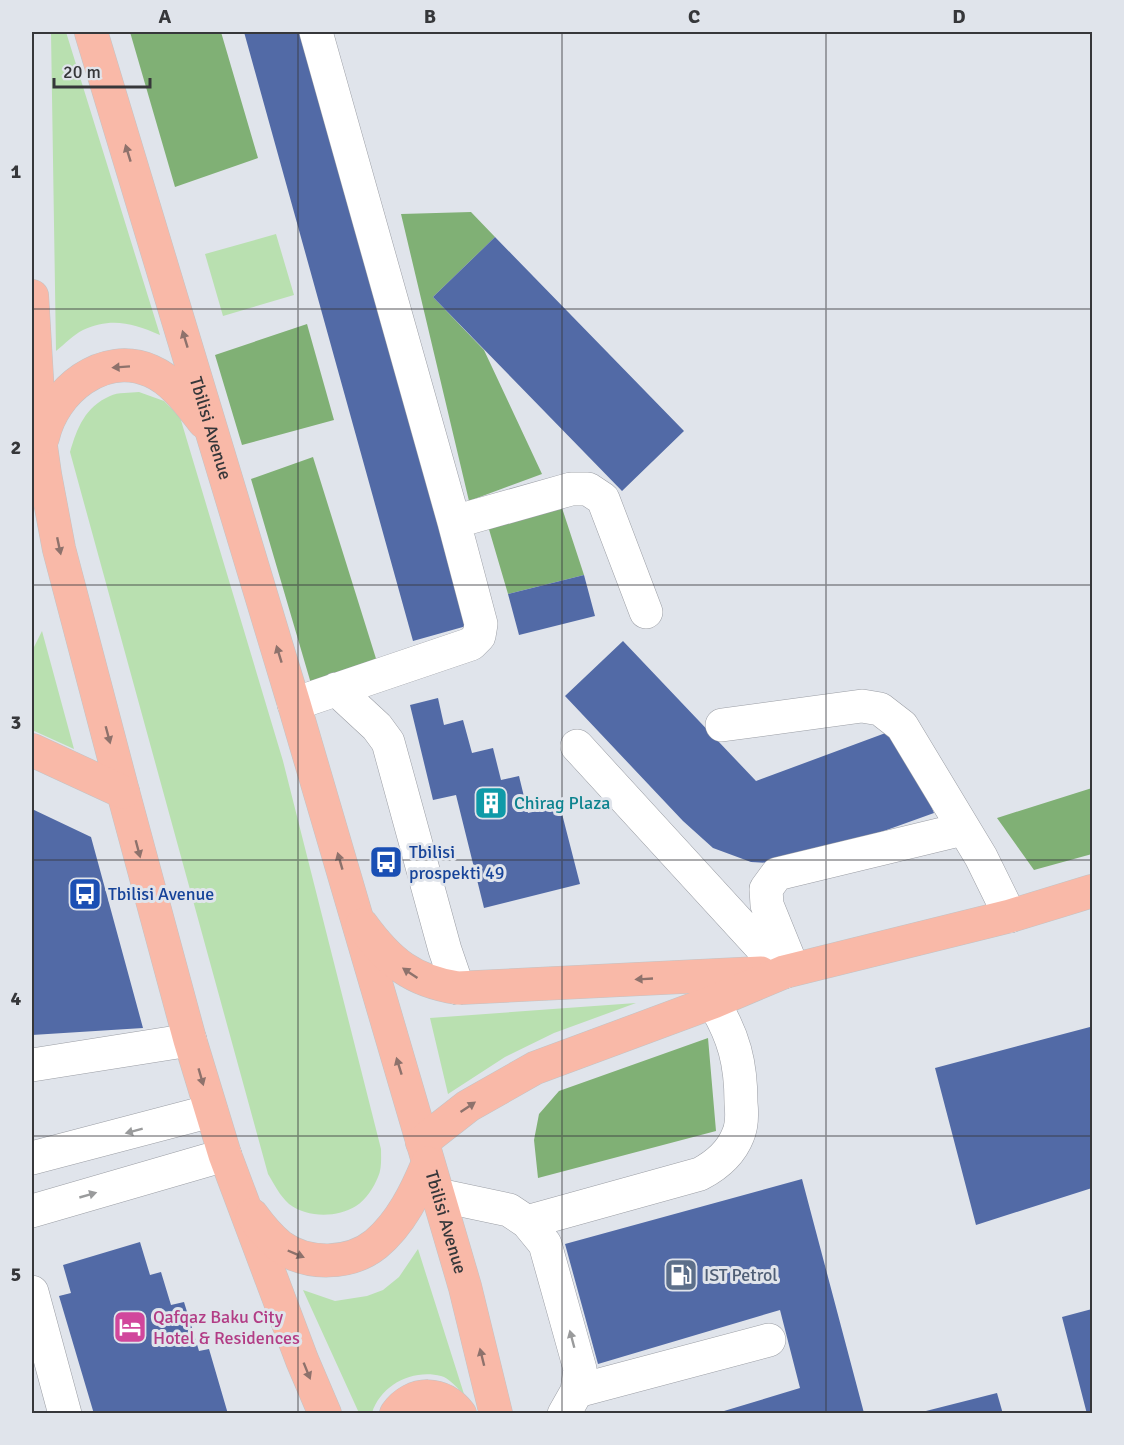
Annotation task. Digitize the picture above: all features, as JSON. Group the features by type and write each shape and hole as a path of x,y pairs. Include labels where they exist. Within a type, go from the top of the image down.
{"main road":[{"name":"Tbilisi Avenue","path":"91,32 294,704 465,1287 496,1413"},
{"path":"32,296 43,461 59,549 211,1111 240,1199 325,1413"},
{"path":"32,532 46,424 52,409 82,378 99,370 117,366 135,366 151,371 183,395 214,436"},
{"path":"32,750 123,792"},
{"path":"240,1199 264,1230 280,1246 290,1252 299,1257 322,1260 345,1258 375,1245 388,1231 418,1186 425,1153 468,1107 535,1068 708,989 1010,916 1092,891"},
{"path":"356,917 384,952 417,978 436,984 458,988 708,989"},
{"path":"396,1413 409,1400 428,1396 444,1399 460,1413"}],"lane":[{"path":"294,704 471,644 479,636 481,624 316,32"},
{"path":"454,522 571,489 588,489 603,499 646,612"},
{"path":"336,689 377,728 388,742 444,950 458,988"},
{"path":"722,725 862,706 880,709 902,726 981,857 1010,916"},
{"path":"577,746 789,971"},
{"path":"789,971 767,905 766,889 777,874 963,829"},
{"path":"527,1222 700,1174 716,1166 728,1152 739,1134 742,1113 738,1058 731,1035 708,989"},
{"path":"32,1065 190,1040"},
{"path":"32,1158 211,1111"},
{"path":"32,1211 225,1155"},
{"path":"438,1195 509,1210 527,1222 545,1244 580,1369 570,1402"},
{"path":"32,1292 65,1413"},
{"path":"570,1402 770,1340"}],"green space":[{"path":"51,32 66,32 160,335 141,327 122,323 103,324 79,332 56,351"},
{"path":"130,32 221,32 258,158 175,187"},
{"path":"471,212 495,237 433,297 484,350 542,474 469,501 401,214"},
{"path":"276,234 294,295 223,316 205,254"},
{"path":"307,324 334,420 242,445 215,355"},
{"path":"139,392 164,401 180,417 283,761 381,1149 380,1170 372,1189 360,1203 340,1213 322,1215 296,1209 277,1190 268,1174 70,452 83,419 94,406 113,395"},
{"path":"313,457 378,665 312,687 251,479"},
{"path":"562,508 584,575 508,594 488,526"},
{"path":"42,631 74,749 32,730 32,651"},
{"path":"1092,788 1092,854 1034,870 997,818"},
{"path":"636,1003 554,1033 505,1057 448,1094 430,1018"},
{"path":"708,1038 716,1131 538,1178 534,1140 539,1114 559,1091"},
{"path":"418,1249 464,1394 444,1377 430,1374 419,1375 399,1381 390,1387 382,1394 372,1413 359,1413 303,1290 335,1301 367,1296 383,1290 399,1277"}],"building":[{"path":"244,32 305,32 470,625 413,641"},
{"path":"495,237 684,431 622,491 433,297"},
{"path":"584,575 595,616 519,635 508,594"},
{"path":"623,641 756,781 899,728 934,813 792,864 751,862 713,848 683,821 565,696"},
{"name":"Chirag Plaza","path":"438,698 444,725 463,720 472,753 493,748 501,780 519,776 528,813 560,806 580,884 484,908 456,795 433,800 410,705"},
{"path":"32,809 91,837 143,1028 32,1035"},
{"path":"1090,1027 1092,1037 1092,1188 976,1225 935,1068"},
{"name":"IST Petrol","path":"802,1179 864,1413 714,1414 800,1388 780,1310 598,1364 565,1244"},
{"name":"Qafqaz Baku City Hotel & Residences","path":"140,1242 150,1275 161,1272 171,1305 184,1302 199,1351 209,1349 228,1414 94,1414 59,1296 71,1293 63,1265"},
{"path":"1092,1309 1092,1414 1087,1414 1062,1317"},
{"path":"997,1393 1003,1414 918,1414 918,1413"}],"place":[{"name":"Chirag Plaza","path":"491,803"},
{"name":"Tbilisi prospekti 49","path":"386,862"},
{"name":"Tbilisi Avenue","path":"85,894"},
{"name":"IST Petrol","path":"681,1275"},
{"name":"Qafqaz Baku City Hotel & Residences","path":"130,1327"}]}
